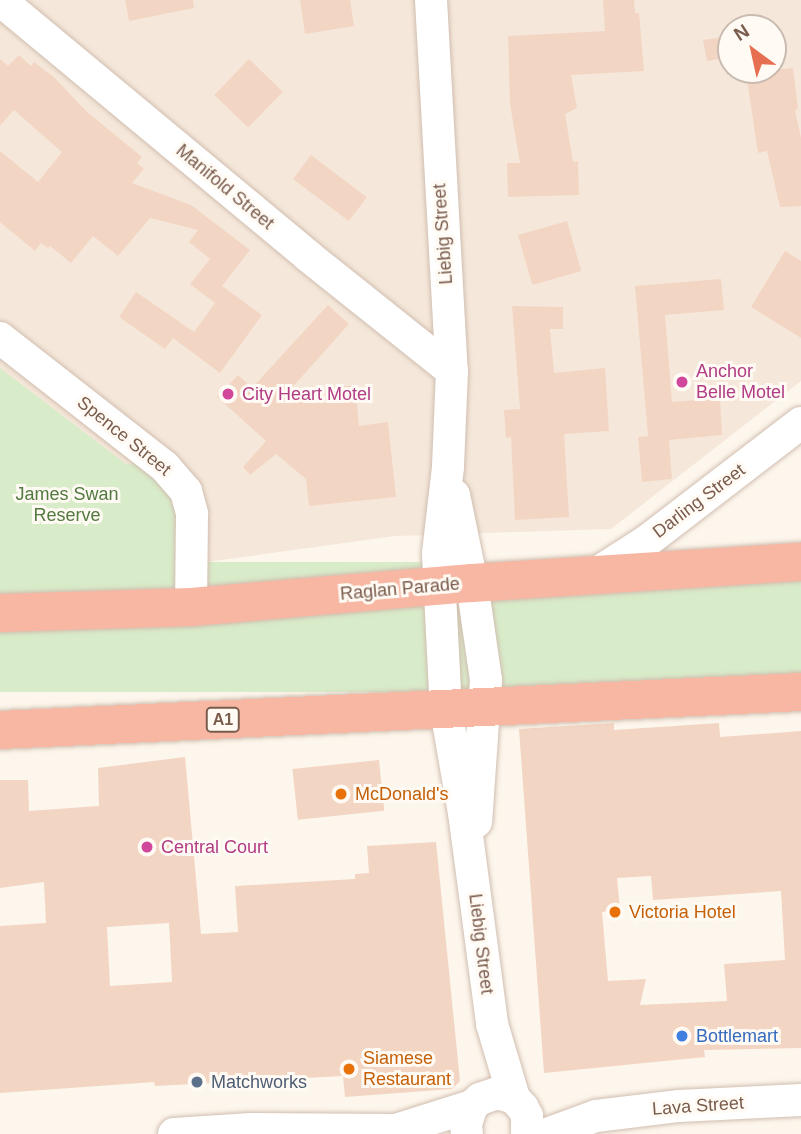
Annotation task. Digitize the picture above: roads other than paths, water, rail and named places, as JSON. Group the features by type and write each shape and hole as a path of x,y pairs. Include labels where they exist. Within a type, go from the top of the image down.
{"highway":[{"name":"Raglan Parade","path":"0,613 191,607 455,584 801,562"},
{"name":"A1","path":"0,730 801,692"}],"street":[{"name":"Manifold Street","path":"0,0 297,247 452,371"},
{"name":"Liebig Street","path":"431,0 452,371 448,467 438,554 455,584 486,680 471,865"},
{"name":"Spence Street","path":"0,338 165,467 186,491 192,514 191,607"},
{"name":"Darling Street","path":"594,575 647,541 801,423"},
{"name":"Liebig Street","path":"455,584 446,710 471,865 492,1024 521,1113"},
{"name":"Liebig Street","path":"473,1113 492,1024"},
{"name":"Lava Street","path":"473,1113 497,1093 521,1113 596,1116 679,1106 801,1100"},
{"path":"174,1134 251,1129 407,1132 473,1113"},
{"name":"Lava Street","path":"547,1134 596,1116"}],"place":[{"name":"Anchor Belle Motel","path":"682,382"},
{"name":"City Heart Motel","path":"228,394"},
{"name":"McDonald's","path":"341,794"},
{"name":"Central Court","path":"147,847"},
{"name":"Victoria Hotel","path":"615,912"},
{"name":"Bottlemart","path":"682,1036"},
{"name":"Siamese Restaurant","path":"349,1069"},
{"name":"Matchworks","path":"197,1082"}],"park label":[{"name":"James Swan Reserve","path":"67,505"}]}
